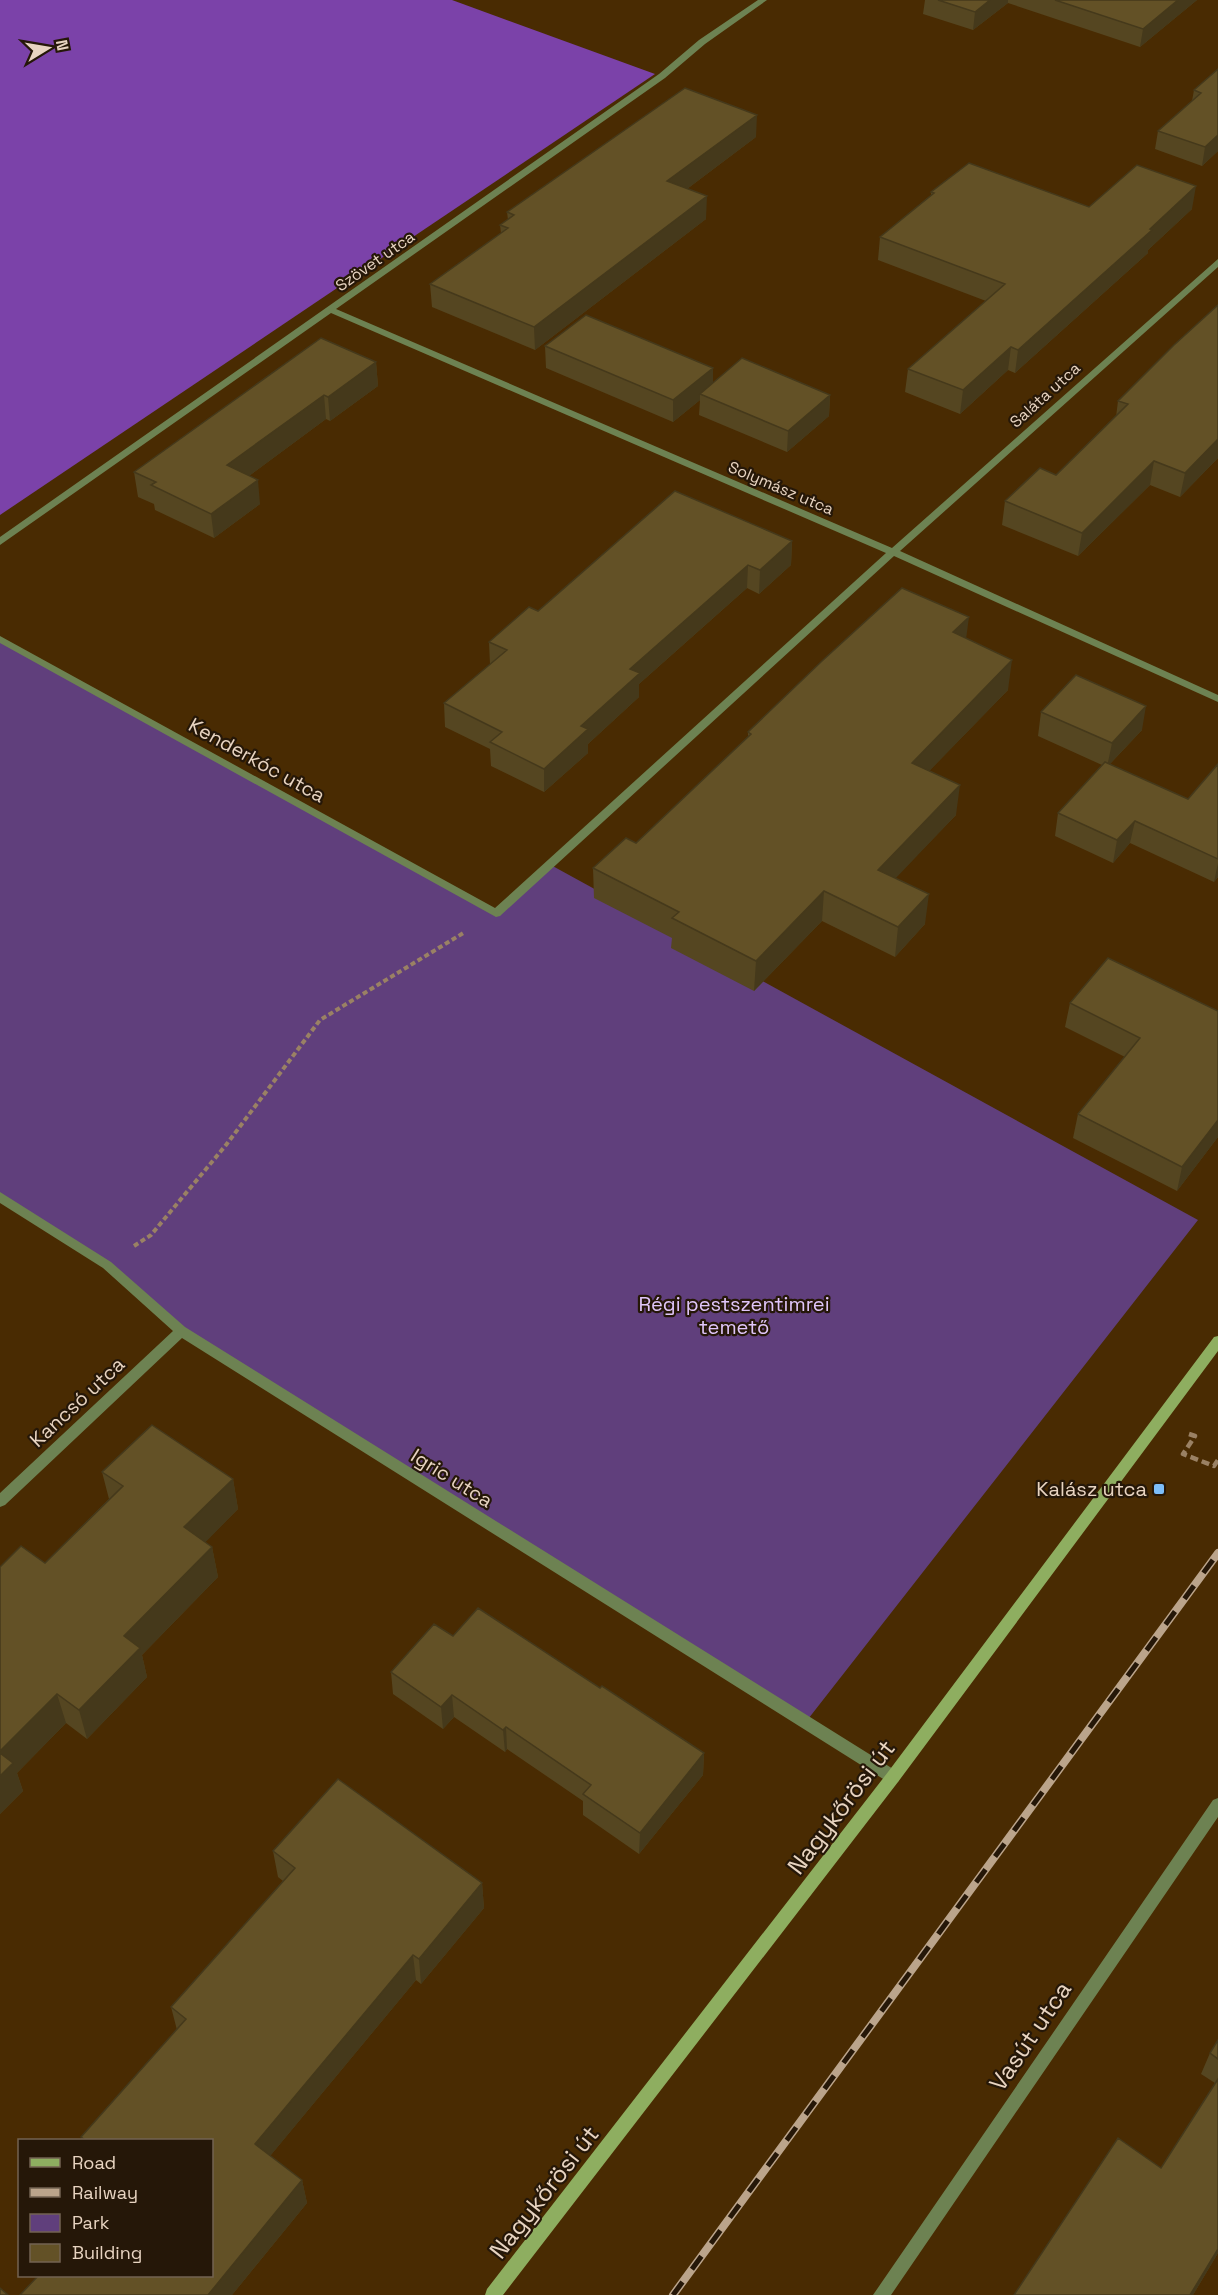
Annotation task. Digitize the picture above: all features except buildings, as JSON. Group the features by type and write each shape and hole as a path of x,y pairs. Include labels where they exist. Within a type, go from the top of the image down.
{"main road":[{"name":"Nagykőrösi út","path":"493,2295 893,1777 1218,1341"}],"street":[{"name":"Szövet utca","path":"0,542 662,76 702,42 763,0"},
{"name":"Saláta utca","path":"496,913 893,552 1218,261"},
{"name":"Solymász utca","path":"330,310 893,552 1218,699"},
{"name":"Kenderkóc utca","path":"0,639 496,913"},
{"name":"Igric utca","path":"0,1197 107,1265 181,1331 893,1777"},
{"name":"Kancsó utca","path":"0,1501 181,1331"},
{"name":"Vasút utca","path":"881,2295 1218,1805"}],"path":[{"path":"107,1265 151,1235 226,1145 320,1020 496,913"},
{"path":"1158,1420 1195,1436 1183,1454 1214,1466 1218,1460"}],"green space":[{"name":"Régi pestszentimrei temető","path":"0,639 496,913 549,864 1198,1220 805,1723 181,1331 107,1265 0,1197"}],"shaded area":[{"path":"0,0 452,0 655,74 0,515"}],"railway":[{"path":"673,2295 1218,1553"}],"place":[{"name":"Kalász utca","path":"1159,1489"}]}
